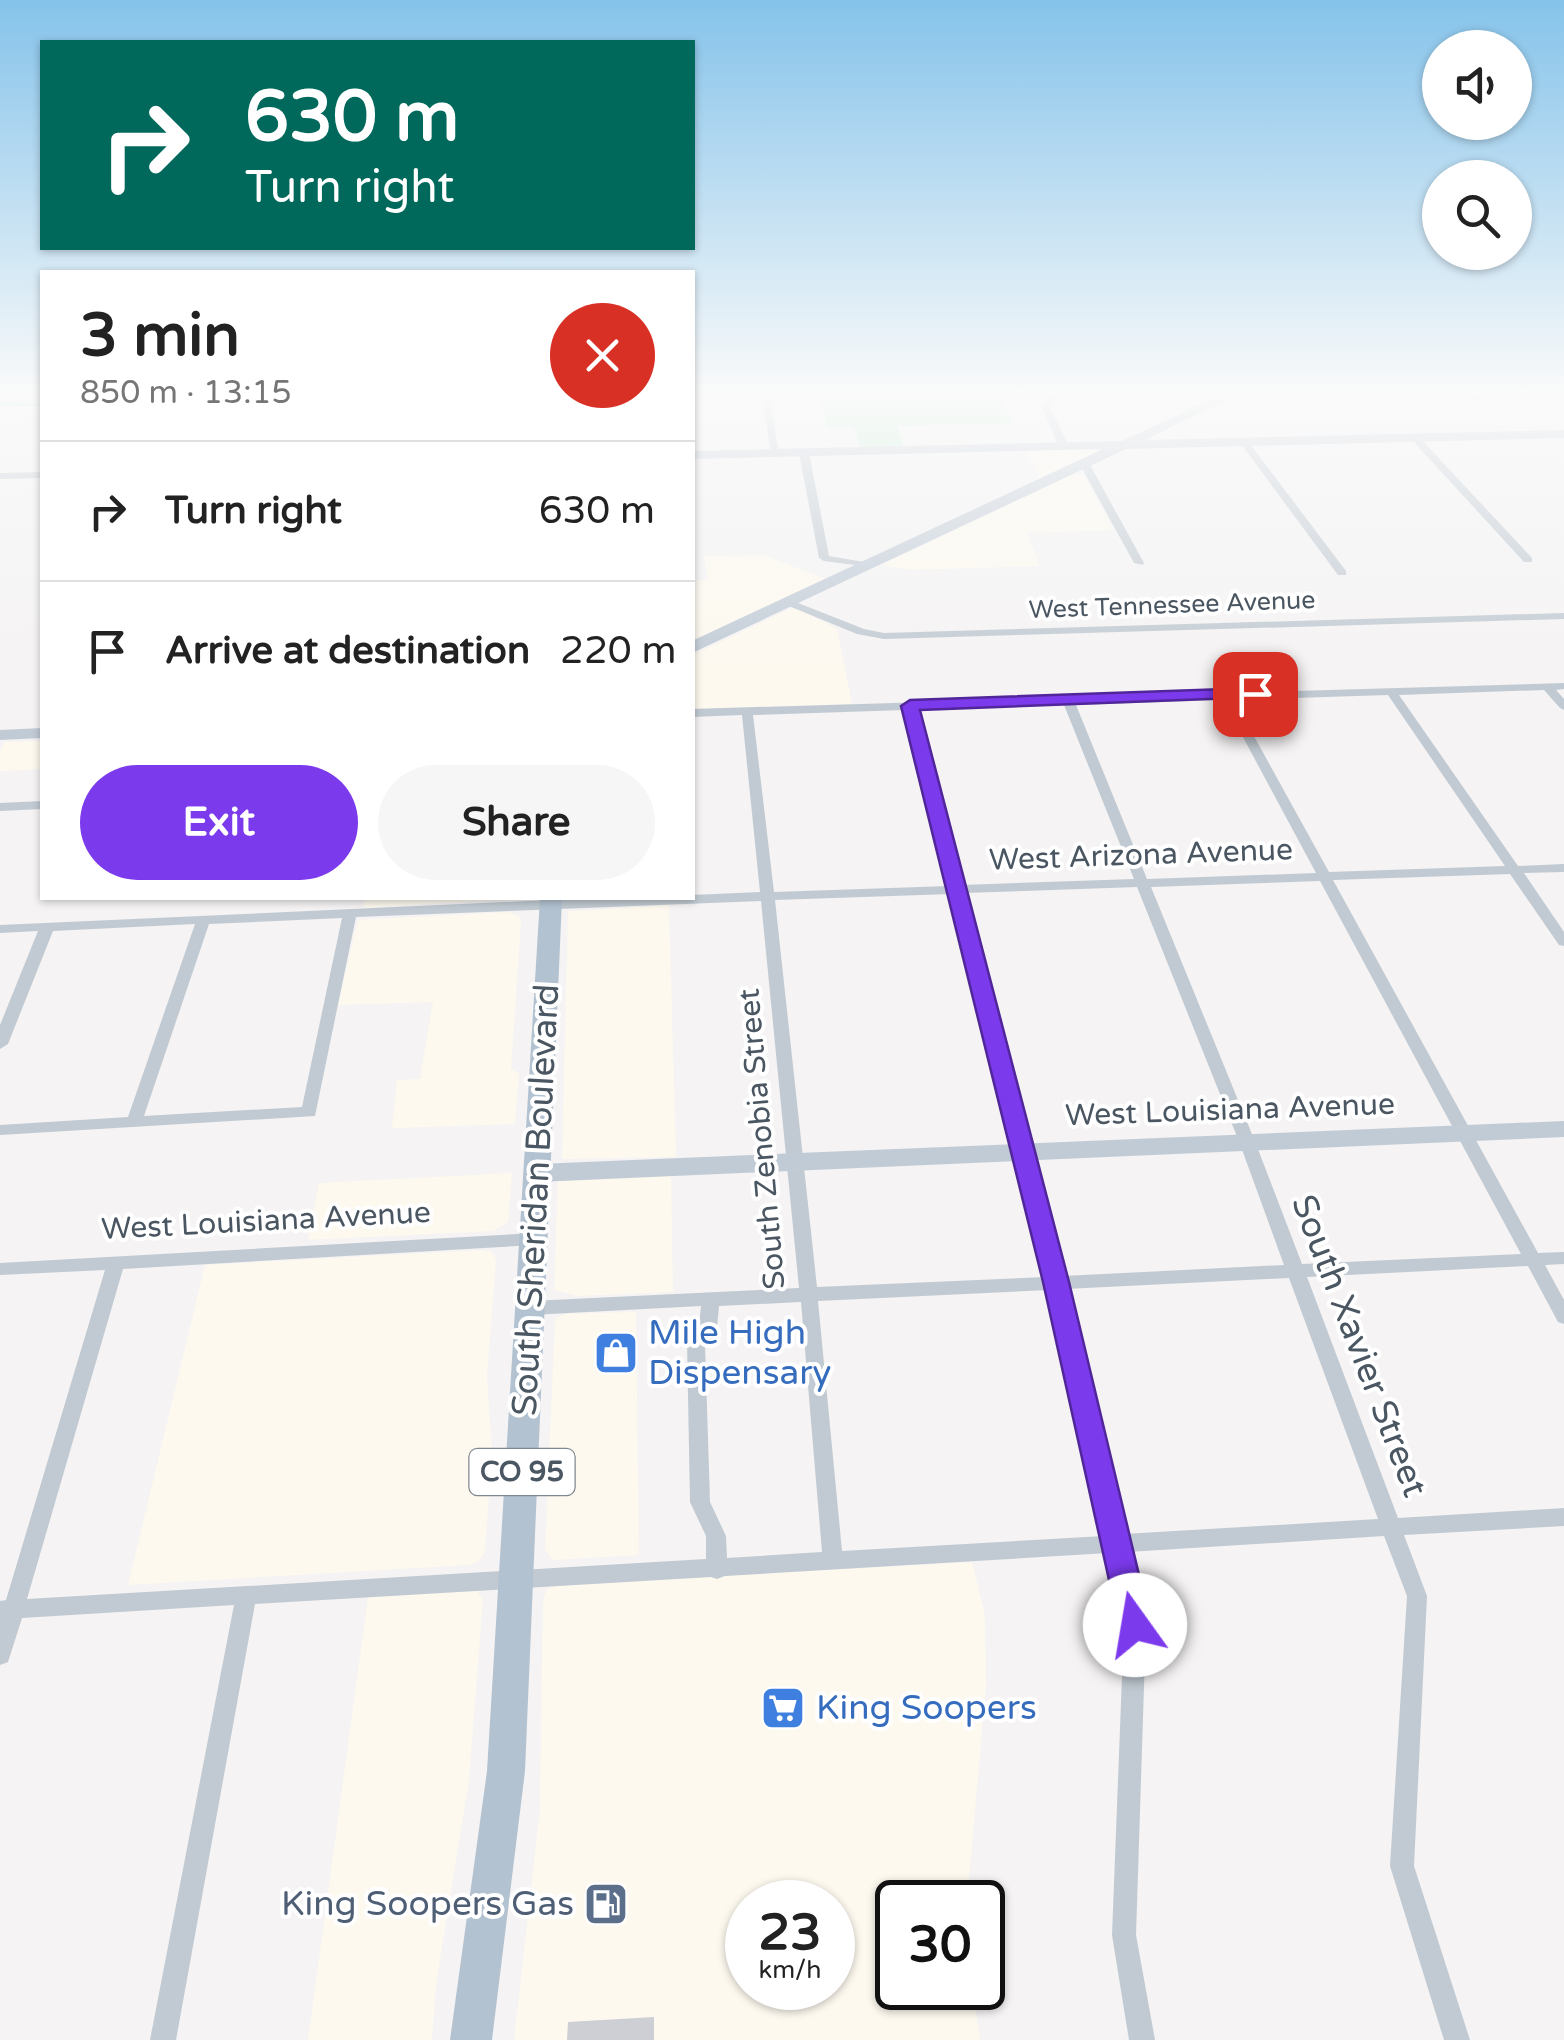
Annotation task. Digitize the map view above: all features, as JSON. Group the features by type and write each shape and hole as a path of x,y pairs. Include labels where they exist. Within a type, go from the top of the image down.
{"main road":[{"name":"South Sheridan Boulevard","path":"471,2040 504,1786 551,900"}],"street":[{"path":"810,485 822,555 866,565"},
{"path":"695,647 1037,485"},
{"path":"1096,485 1138,563"},
{"path":"1276,485 1342,573"},
{"path":"1459,485 1528,560"},
{"name":"West Tennessee Avenue","path":"788,602 861,632 884,636 1564,616"},
{"path":"1548,686 1564,706"},
{"path":"695,712 1564,686"},
{"path":"1391,691 1564,942"},
{"path":"1226,694 1564,1317"},
{"name":"South Xavier Street","path":"1068,700 1248,1144 1417,1596 1402,1866 1457,2040"},
{"path":"910,706 1056,1282 1135,1625 1124,1935 1142,2040"},
{"name":"South Zenobia Street","path":"747,711 797,1162 833,1562"},
{"path":"0,735 40,733"},
{"path":"0,807 40,806"},
{"name":"West Arizona Avenue","path":"695,897 1564,868"},
{"name":"West Arizona Avenue","path":"0,929 551,900"},
{"path":"0,1130 310,1112 350,913"},
{"path":"134,1122 204,920"},
{"path":"0,1044 48,926"},
{"name":"West Louisiana Avenue","path":"538,1173 1564,1129"},
{"name":"West Louisiana Avenue","path":"0,1269 535,1238"},
{"path":"531,1308 1564,1258"},
{"path":"0,1655 7,1609 116,1262"},
{"path":"711,1301 708,1328 696,1342 698,1440 700,1502 712,1524 717,1570"},
{"path":"7,1609 516,1582 1564,1517"},
{"path":"163,2040 246,1595"}],"shaded area":[{"path":"1050,485 1090,485 1114,530 1027,533 1040,566 909,570 881,565"},
{"path":"764,555 826,579 695,639 695,581 708,580 704,556"},
{"path":"794,607 837,629 852,704 695,709 695,654"},
{"path":"40,741 40,769 0,771 0,752 5,742"},
{"path":"365,900 493,900 363,908"},
{"path":"669,905 676,1157 562,1159 568,911"},
{"path":"508,912 521,921 511,1069 519,1074 515,1124 392,1128 397,1080 420,1079 433,1002 338,1005 358,920"},
{"path":"512,1173 508,1222 493,1231 308,1240 319,1183"},
{"path":"671,1173 673,1292 577,1296 554,1290 558,1181"},
{"path":"491,1251 496,1260 487,1376 492,1451 485,1552 479,1561 469,1565 128,1585 205,1265"},
{"path":"636,1312 639,1555 553,1560 545,1550 555,1319 564,1314"},
{"path":"972,1562 985,1615 986,1686 969,1880 875,1880 875,2010 976,2010 980,2040 514,2040 540,1809 543,1599 547,1589 560,1585"},
{"path":"477,1591 483,1599 469,1780 436,1985 432,2040 308,2040 368,1597"}],"building":[{"path":"654,2017 654,2040 567,2040 568,2022"}],"place":[{"name":"Mile High Dispensary","path":"616,1353"},
{"name":"King Soopers","path":"783,1708"},
{"name":"King Soopers Gas","path":"606,1904"}],"route":[{"path":"1135,1625 1056,1282 910,706 1255,694"}]}
